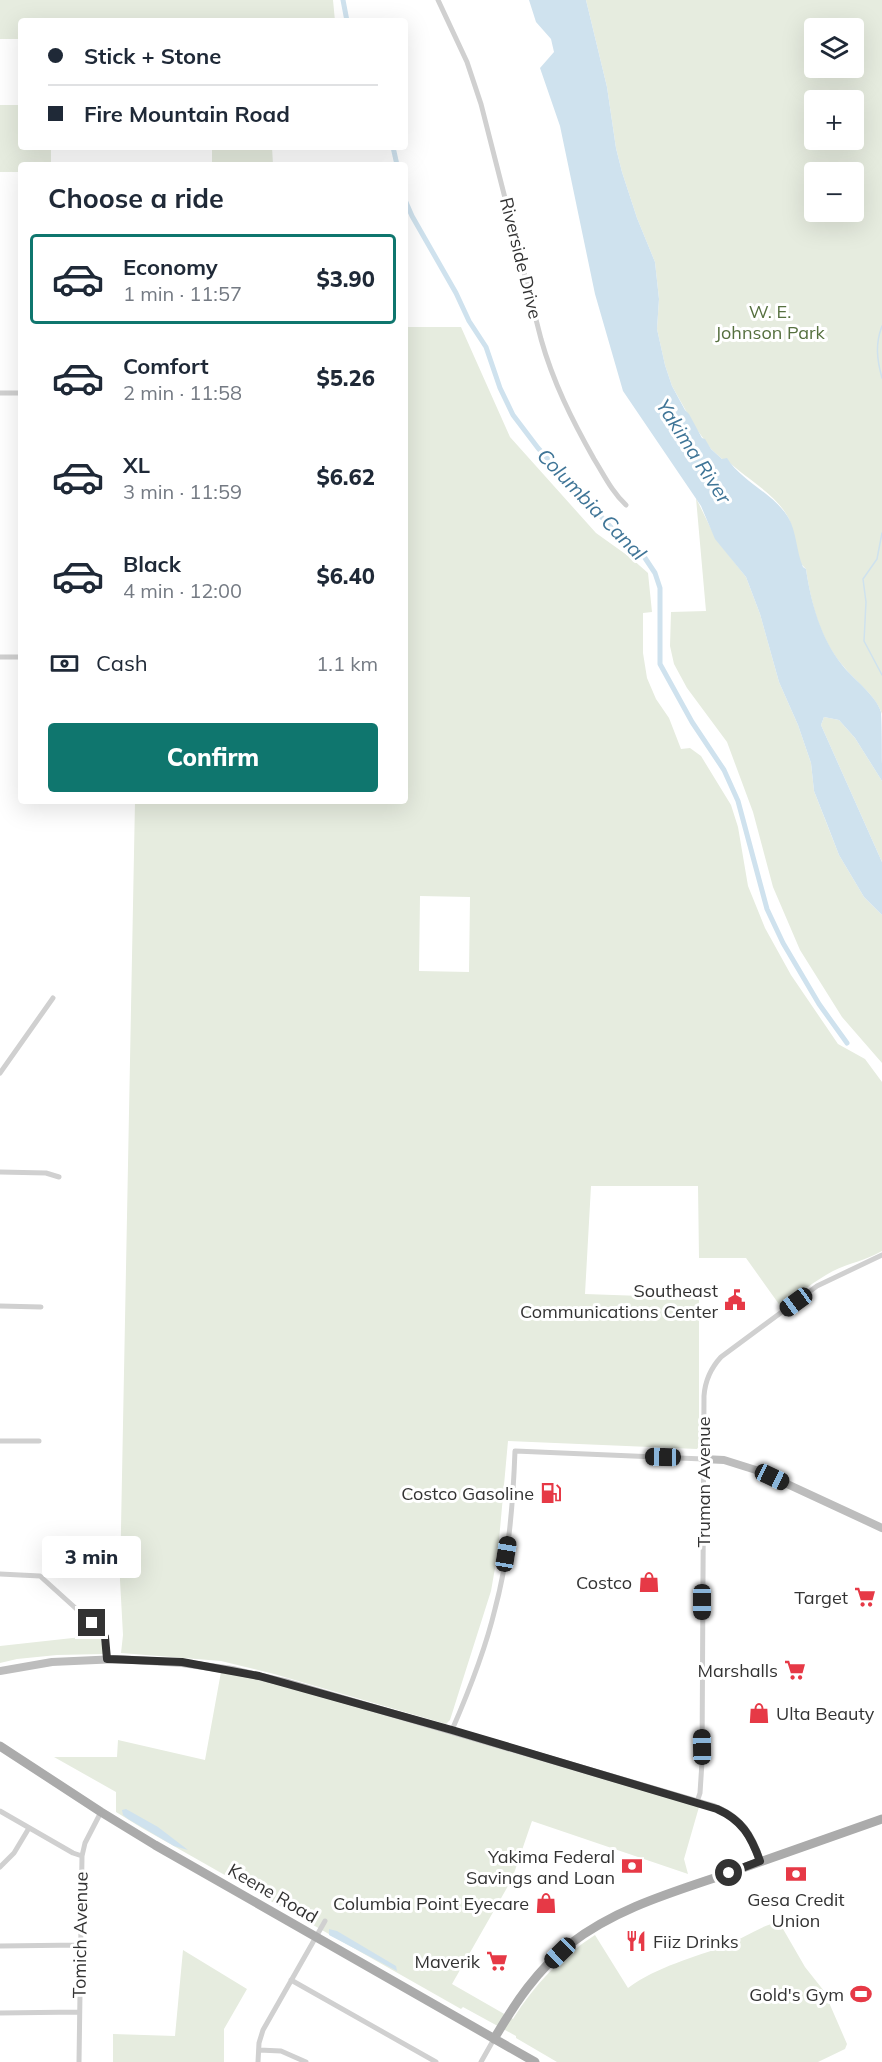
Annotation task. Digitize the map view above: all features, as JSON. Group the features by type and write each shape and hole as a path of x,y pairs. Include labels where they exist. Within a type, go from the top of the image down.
{"main road":[{"name":"Keene Road","path":"0,1746 101,1812 535,2062"},
{"path":"494,2039 512,2008 534,1979 560,1953 585,1933 613,1917 653,1899 882,1819"}],"street":[{"name":"Riverside Drive","path":"438,0 467,62 481,104 541,339 553,376 573,421 608,483 626,505"},
{"path":"0,393 18,393"},
{"path":"0,657 18,657"},
{"path":"0,1073 53,998"},
{"path":"0,1172 46,1173 59,1177"},
{"name":"Truman Avenue","path":"697,1802 700,1793 702,1762 704,1388 708,1375 717,1362 818,1286 882,1255"},
{"path":"0,1306 41,1307"},
{"path":"0,1441 39,1441"},
{"path":"452,1730 478,1666 499,1594 509,1537 515,1451 724,1460 759,1471 882,1528"},
{"path":"0,1574 40,1576 102,1632 106,1642 107,1659"},
{"path":"0,1671 43,1663 107,1659 182,1662 246,1673 452,1730 722,1810 738,1821 749,1834 760,1861"},
{"path":"0,1811 81,1856"},
{"name":"Tomich Avenue","path":"79,2062 81,1856 101,1812"},
{"path":"0,1866 14,1853 29,1828"},
{"path":"258,2062 263,2030 325,1921"},
{"path":"0,1946 80,1946"},
{"path":"291,1980 436,2062"},
{"path":"0,2013 80,2012"},
{"path":"481,2062 494,2039"},
{"path":"259,2050 288,2053 306,2062"}],"green space":[{"path":"0,0 333,0 335,18 18,18 18,39 0,39"},
{"name":"W. E. Johnson Park","path":"586,0 882,0 882,714 870,694 836,656 823,633 814,608 806,569 798,558 788,517 768,493 711,449 695,427 672,386 657,329 659,299 655,262 637,218 616,148 607,87"},
{"path":"0,105 18,105 18,150 51,150 51,162 18,162 18,172 0,172"},
{"path":"212,150 272,150 273,162 212,162"},
{"path":"408,327 461,327 510,437 596,533 648,573 652,612 643,613 643,653 647,678 656,699 669,718 681,749 690,748 701,756 731,805 738,827 748,886 765,928 791,975 838,1044 865,1059 882,1082 882,1251 833,1271 781,1307 746,1258 699,1258 698,1186 591,1186 585,1294 699,1298 699,1446 697,1449 508,1441 498,1551 491,1591 450,1720 446,1724 221,1661 121,1653 123,1635 120,1580 135,804 408,804","holes":["420,896 470,897 469,972 419,971"]},
{"path":"696,498 716,539 746,577 760,614 779,682 798,725 811,763 814,791 839,855 864,897 882,915 882,1063 842,1017 800,950 773,887 753,812 727,742 687,688 674,664 670,646 671,612 706,611"},
{"path":"824,717 839,720 855,738 882,781 882,862 821,725"},
{"path":"100,1635 104,1654 57,1655 0,1663 0,1646"},
{"path":"221,1672 281,1685 699,1807 684,1859 688,1874 532,1821 512,1879 452,1984 513,2019 549,1972 595,1935 628,1988 664,1968 727,1945 779,1922 805,1967 824,1991 847,2044 845,2049 818,2062 557,2062 516,2036 463,2007 461,2009 142,1828 116,1812 116,1792 54,1757 117,1757 118,1740 205,1760"},
{"path":"183,1950 247,1989 224,2029 224,2062 113,2062 113,2034 175,2036"}],"water":[{"name":"Yakima River","path":"529,0 586,0 607,87 622,172 655,262 659,299 657,329 672,386 702,438 711,449 722,459 727,458 740,474 774,501 788,517 803,567 806,569 814,608 823,632 835,655 874,699 881,712 882,781 855,738 839,720 824,717 821,725 882,862 882,915 864,897 839,855 814,791 811,763 798,725 779,682 760,614 746,577 715,539 701,506 623,391 595,294 560,126 540,68 554,52 551,39 536,22"},
{"path":"126,1809 158,1827 188,1850 174,1846 128,1819 123,1815 122,1810"},
{"path":"329,1929 337,1931 396,1966 397,1971 329,1935"}],"waterway":[{"name":"Columbia Canal","path":"343,0 346,18"},
{"name":"Columbia Canal","path":"394,150 396,162"},
{"name":"Columbia Canal","path":"408,207 469,321 486,347 500,388 513,415 538,448 618,535 641,552 655,573 660,588 660,664 692,722 724,770 738,801 767,909 783,943 819,1004 847,1043"},
{"path":"882,326 878,339 882,378"},
{"path":"882,533 877,559 863,579 866,602 864,641 882,675"}],"place":[{"name":"Southeast Communications Center","path":"735,1300"},
{"name":"Costco Gasoline","path":"551,1493"},
{"name":"Costco","path":"649,1582"},
{"name":"Target","path":"865,1597"},
{"name":"Marshalls","path":"795,1670"},
{"name":"Ulta Beauty","path":"759,1713"},
{"name":"Yakima Federal Savings and Loan","path":"632,1866"},
{"name":"Gesa Credit Union","path":"796,1874"},
{"name":"Columbia Point Eyecare","path":"546,1903"},
{"name":"Fiiz Drinks","path":"636,1941"},
{"name":"Maverik","path":"497,1961"},
{"name":"Gold's Gym","path":"861,1994"}],"route":[{"path":"92,1623 105,1637 107,1659 182,1662 259,1676 452,1730 717,1809 735,1818 744,1827 752,1838 760,1861 729,1873"}]}
